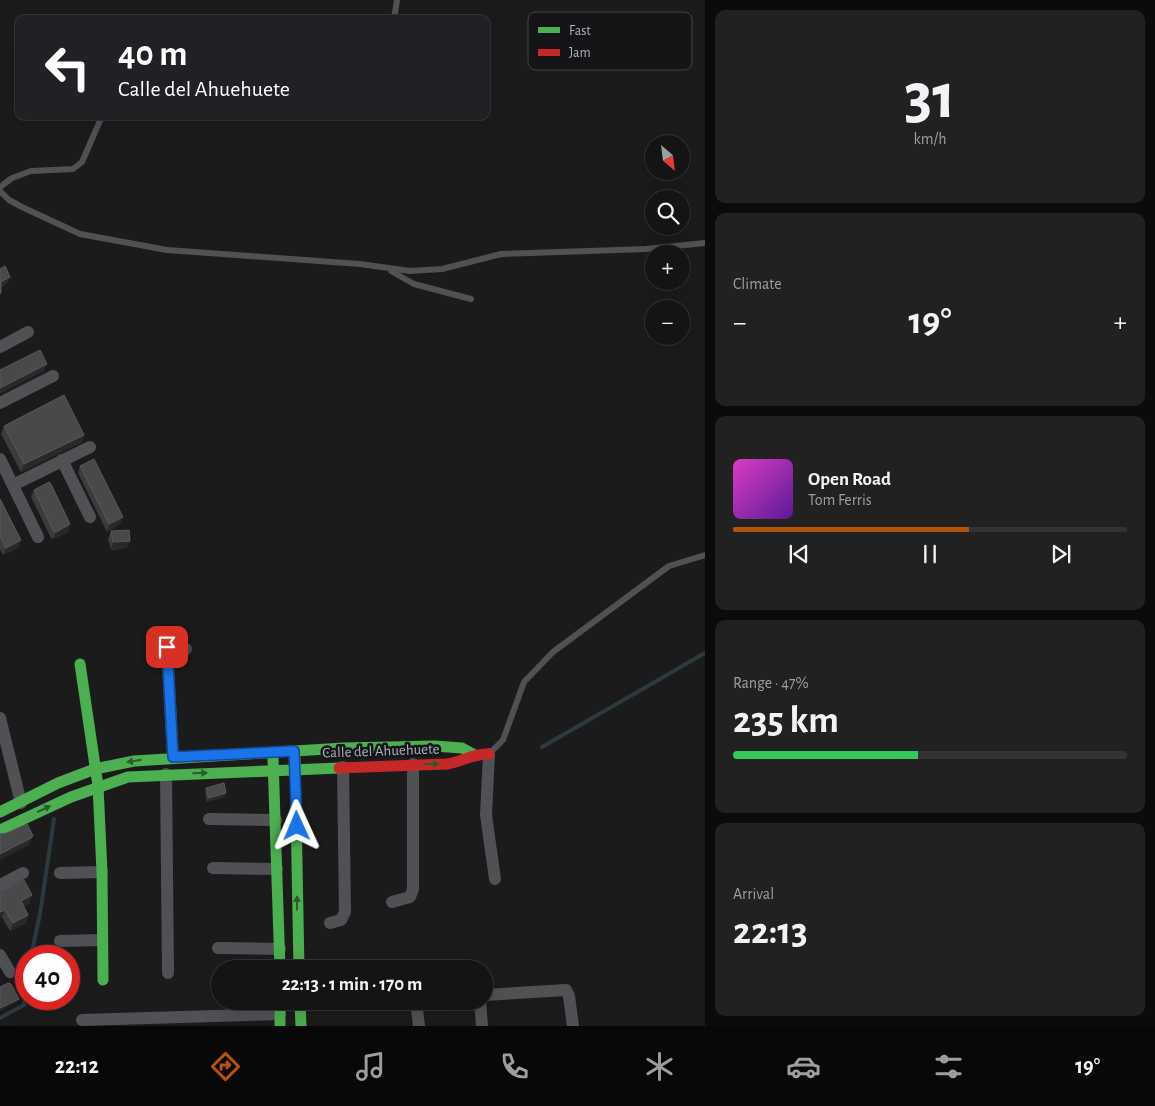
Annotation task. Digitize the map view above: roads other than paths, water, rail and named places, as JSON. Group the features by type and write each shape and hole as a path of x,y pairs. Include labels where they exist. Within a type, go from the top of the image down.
{"street":[{"path":"0,347 28,332"},
{"path":"0,403 53,376"},
{"path":"13,484 90,447"},
{"path":"0,459 38,537"},
{"path":"62,460 90,517"},
{"path":"155,644 164,644 167,650 173,757"},
{"path":"167,650 186,649"},
{"path":"80,664 92,735 94,769 98,786 102,872 101,940 103,980"},
{"path":"0,718 21,803"},
{"name":"Calle del Ahuehuete","path":"0,812 58,783 94,769 134,761 173,757 434,746 462,748 473,754 489,754"},
{"path":"294,751 296,770 299,960"},
{"path":"273,753 280,960"},
{"name":"Calle del Ahuehuete","path":"0,830 98,786 128,777 460,762 473,754"},
{"path":"489,754 486,815 495,878"},
{"path":"392,902 410,897 413,889 413,764"},
{"path":"330,923 341,920 345,912 343,767"},
{"path":"166,774 168,973"},
{"path":"209,819 276,820"},
{"path":"213,868 277,869"},
{"path":"60,873 102,872"},
{"path":"0,885 23,873"},
{"path":"280,920 298,921"},
{"path":"60,941 101,940"},
{"path":"218,948 280,949"},
{"path":"0,954 10,972"},
{"path":"493,995 566,990 569,996 573,1026"},
{"path":"300,1010 301,1026"},
{"path":"417,1010 418,1026"},
{"path":"481,1010 482,1026"},
{"path":"82,1020 108,1023 182,1021 280,1014"}],"lane":[{"path":"395,15 397,0"},
{"path":"100,120 82,162 73,169 31,171 12,178 0,189 9,200 80,234 167,250 360,264 387,269 424,271 501,254 646,249 705,243"},
{"path":"387,269 414,284 471,299"},
{"path":"489,754 503,740 524,682 553,652 669,566 705,555"}],"waterway":[{"path":"542,747 705,653"},
{"path":"33,945 40,914 54,819"},
{"path":"0,1018 15,1010"}]}
